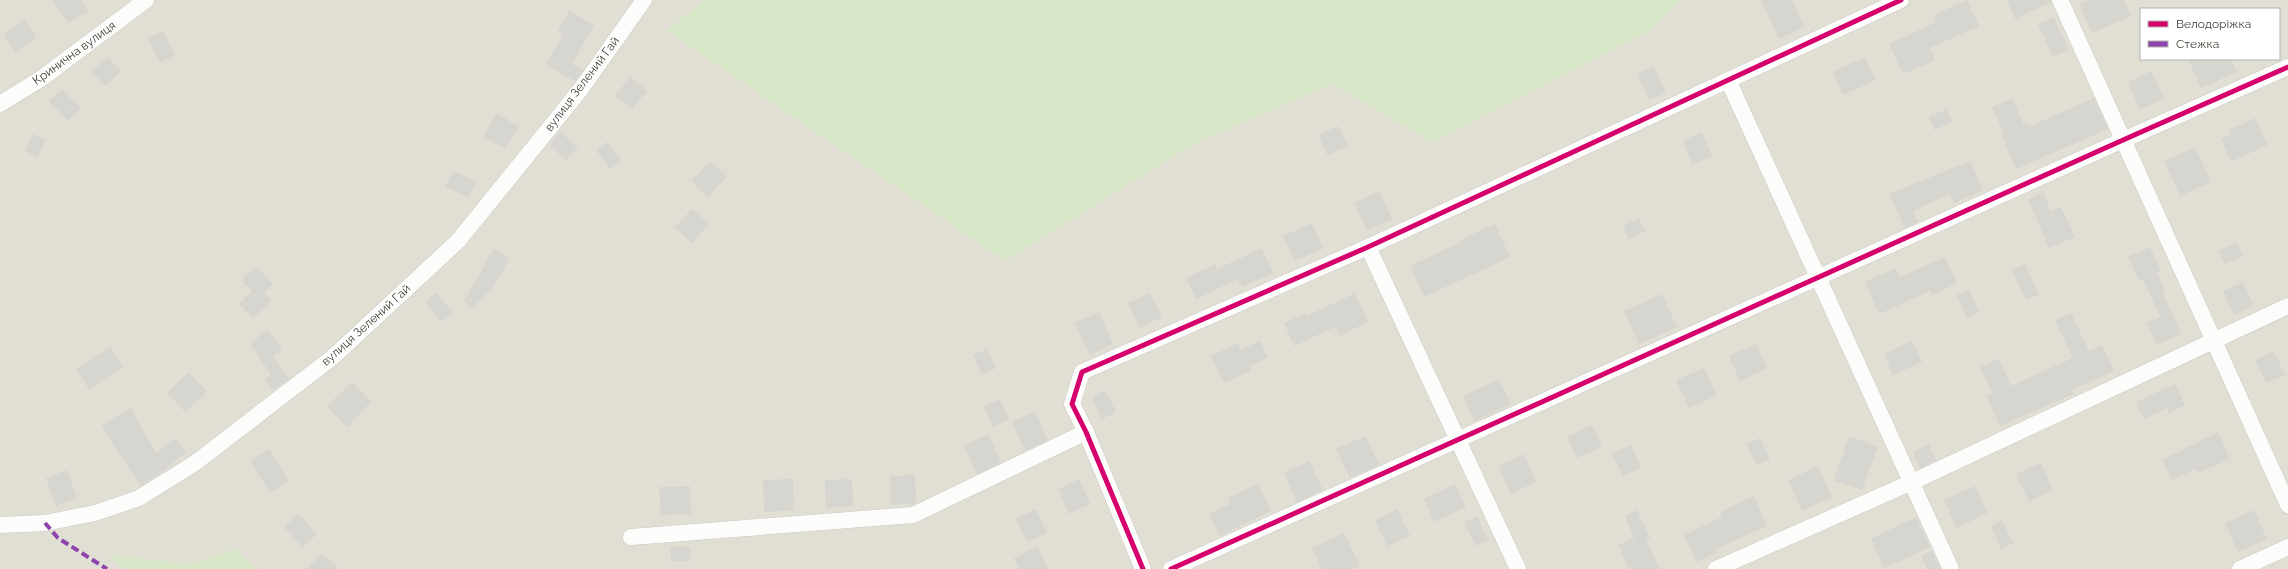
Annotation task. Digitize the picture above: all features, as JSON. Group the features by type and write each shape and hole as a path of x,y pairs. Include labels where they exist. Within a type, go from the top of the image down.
{"street":[{"name":"Кринична вулиця","path":"0,104 42,78 146,0"},
{"name":"вулиця Зелений Гай","path":"0,525 53,522 96,513 139,498 195,463 333,357 458,241 581,89 644,0"},
{"path":"1143,569 1086,432 1072,404 1082,372 1368,247 1901,0"},
{"path":"2060,0 2288,505"},
{"path":"1171,569 2288,67"},
{"path":"1728,80 1951,569"},
{"path":"1368,247 1518,569"},
{"path":"1716,569 1912,482 2288,306"},
{"path":"631,537 913,515 1086,432"},
{"path":"2240,569 2288,547"}],"shaded area":[{"path":"0,0 2288,0 2288,569 0,569"}],"green space":[{"path":"704,0 1681,0 1650,31 1432,142 1332,84 1194,144 1005,261 667,31"},
{"path":"234,549 257,569 122,569 111,555 190,564"}],"building":[{"path":"53,0 81,0 88,11 68,23"},
{"path":"1761,0 1792,0 1804,27 1779,39"},
{"path":"1967,0 1979,26 1930,48 1935,60 1903,74 1889,44 1937,22 1934,15"},
{"path":"2007,0 2051,0 2051,2 2015,19"},
{"path":"2089,0 2124,0 2131,16 2092,33 2079,4"},
{"path":"569,11 594,25 572,64 583,70 575,81 546,65 563,34 558,31"},
{"path":"2054,17 2069,50 2053,57 2038,24"},
{"path":"25,20 37,38 15,52 3,34"},
{"path":"163,31 175,55 160,63 148,39"},
{"path":"108,57 121,71 105,86 92,72"},
{"path":"1865,57 1876,80 1843,95 1833,72"},
{"path":"2188,60 2231,60 2237,72 2201,88"},
{"path":"1654,66 1666,93 1649,100 1637,74"},
{"path":"2151,71 2164,99 2140,110 2128,82"},
{"path":"631,77 647,91 632,109 615,95"},
{"path":"62,89 81,109 68,121 49,101"},
{"path":"2012,98 2024,125 2027,123 2028,127 2094,98 2108,129 2016,169 2001,134 2004,133 1992,107"},
{"path":"1947,109 1953,122 1934,130 1929,117"},
{"path":"497,113 519,127 505,149 483,136"},
{"path":"2255,118 2267,145 2231,162 2221,139 2231,134 2229,130"},
{"path":"1338,126 1348,146 1327,155 1318,135"},
{"path":"560,132 578,147 566,160 549,145"},
{"path":"1702,132 1712,156 1692,164 1683,141"},
{"path":"33,134 46,140 38,157 25,151"},
{"path":"607,142 621,160 610,169 596,150"},
{"path":"2195,147 2211,182 2180,196 2164,161"},
{"path":"710,161 727,176 708,197 691,181"},
{"path":"1970,161 1983,190 1954,203 1950,194 1913,211 1918,222 1905,228 1889,194"},
{"path":"453,171 476,181 469,197 445,187"},
{"path":"1379,191 1392,219 1367,231 1354,203"},
{"path":"2043,192 2051,211 2061,207 2075,237 2049,248 2028,199"},
{"path":"692,209 709,224 692,243 675,227"},
{"path":"1639,218 1645,231 1629,239 1623,226"},
{"path":"1312,223 1323,248 1295,261 1283,236"},
{"path":"1495,224 1510,257 1424,297 1410,266"},
{"path":"2237,243 2243,256 2225,264 2219,251"},
{"path":"2150,247 2161,271 2157,273 2165,290 2162,291 2181,334 2157,345 2147,323 2160,317 2143,279 2139,281 2128,257"},
{"path":"1262,248 1273,273 1242,287 1238,279 1196,299 1186,278 1215,264 1217,269"},
{"path":"494,249 510,258 493,287 472,308 464,301"},
{"path":"1945,257 1957,283 1932,295 1930,291 1879,314 1865,282 1896,268 1900,277"},
{"path":"2025,264 2039,295 2026,300 2012,270"},
{"path":"256,266 273,284 264,293 271,301 253,318 239,304 252,291 241,280"},
{"path":"2243,282 2254,306 2234,315 2223,291"},
{"path":"1969,290 1979,312 1967,318 1957,295"},
{"path":"436,293 453,312 442,322 425,302"},
{"path":"1150,293 1162,317 1139,328 1128,303"},
{"path":"1355,293 1368,322 1339,336 1335,327 1294,346 1284,323 1306,313 1307,316"},
{"path":"1662,294 1677,327 1639,344 1624,311"},
{"path":"1099,312 1113,344 1090,355 1075,323"},
{"path":"2071,313 2089,351 2102,345 2114,371 2072,390 2074,394 2000,426 1986,396 1992,393 1980,367 1999,359 2011,386 2073,358 2055,320"},
{"path":"268,330 282,350 273,356 289,379 273,390 265,379 271,375 250,343"},
{"path":"1260,341 1268,357 1249,366 1251,370 1224,383 1211,356 1238,343 1241,350"},
{"path":"1912,341 1922,362 1893,375 1884,354"},
{"path":"1756,344 1767,368 1740,381 1729,356"},
{"path":"111,347 123,367 89,389 76,369"},
{"path":"987,349 996,368 982,375 973,355"},
{"path":"2274,351 2285,375 2266,383 2255,360"},
{"path":"1704,368 1717,395 1689,408 1676,380"},
{"path":"189,372 207,392 185,412 167,393"},
{"path":"1499,379 1511,404 1474,421 1463,396"},
{"path":"352,382 371,402 347,427 327,406"},
{"path":"2175,384 2185,405 2169,413 2167,408 2144,419 2136,402"},
{"path":"1105,390 1116,412 1102,419 1092,397"},
{"path":"1000,399 1009,419 993,427 984,407"},
{"path":"131,408 156,453 174,438 186,452 163,471 141,485 117,451 102,425"},
{"path":"1035,411 1048,440 1025,451 1012,422"},
{"path":"1592,425 1602,447 1577,458 1567,437"},
{"path":"2218,432 2230,459 2198,473 2196,469 2171,480 2162,460"},
{"path":"988,434 1001,462 977,474 964,445"},
{"path":"1365,436 1379,465 1350,478 1336,449"},
{"path":"1849,436 1878,447 1862,490 1834,480"},
{"path":"1760,438 1770,459 1756,465 1747,444"},
{"path":"1929,444 1936,460 1920,468 1913,452"},
{"path":"1631,445 1641,468 1623,476 1612,453"},
{"path":"269,449 289,481 270,493 250,461"},
{"path":"1524,454 1536,482 1511,494 1498,466"},
{"path":"1309,461 1323,490 1297,502 1284,473"},
{"path":"2041,463 2053,490 2029,502 2016,474"},
{"path":"1818,466 1832,497 1802,511 1788,480"},
{"path":"67,470 77,498 56,506 46,478"},
{"path":"915,475 916,503 891,505 890,476"},
{"path":"793,479 794,510 764,512 763,480"},
{"path":"852,479 853,506 826,508 825,480"},
{"path":"1079,479 1090,504 1069,514 1058,489"},
{"path":"1258,484 1271,511 1220,536 1209,514 1230,504 1228,498"},
{"path":"1455,484 1466,507 1434,522 1424,499"},
{"path":"690,486 691,514 661,515 659,487"},
{"path":"1975,486 1987,513 1956,528 1944,500"},
{"path":"1754,496 1767,526 1715,549 1717,553 1696,562 1684,535 1722,517 1720,512"},
{"path":"1036,509 1047,533 1027,542 1016,519"},
{"path":"1397,509 1410,536 1387,546 1375,520"},
{"path":"1637,510 1650,538 1646,540 1660,569 1629,569 1618,545 1634,538 1625,516"},
{"path":"2254,510 2267,539 2238,552 2225,523"},
{"path":"298,514 317,534 303,547 284,527"},
{"path":"1477,516 1488,540 1476,546 1464,522"},
{"path":"1916,517 1930,547 1884,568 1871,539"},
{"path":"2002,520 2013,543 2001,549 1991,526"},
{"path":"1344,533 1360,566 1353,569 1322,569 1312,548"},
{"path":"1038,546 1048,569 1019,569 1014,558"},
{"path":"670,547 690,547 691,561 671,562"},
{"path":"1932,551 1941,569 1927,569 1921,556"},
{"path":"322,553 339,569 307,569"}],"marked path":[{"path":"45,523 58,538 107,569"}],"cycle path":[{"path":"1143,569 1086,432 1072,404 1082,372 1368,247 1901,0"},
{"path":"1171,569 2288,67"}]}
